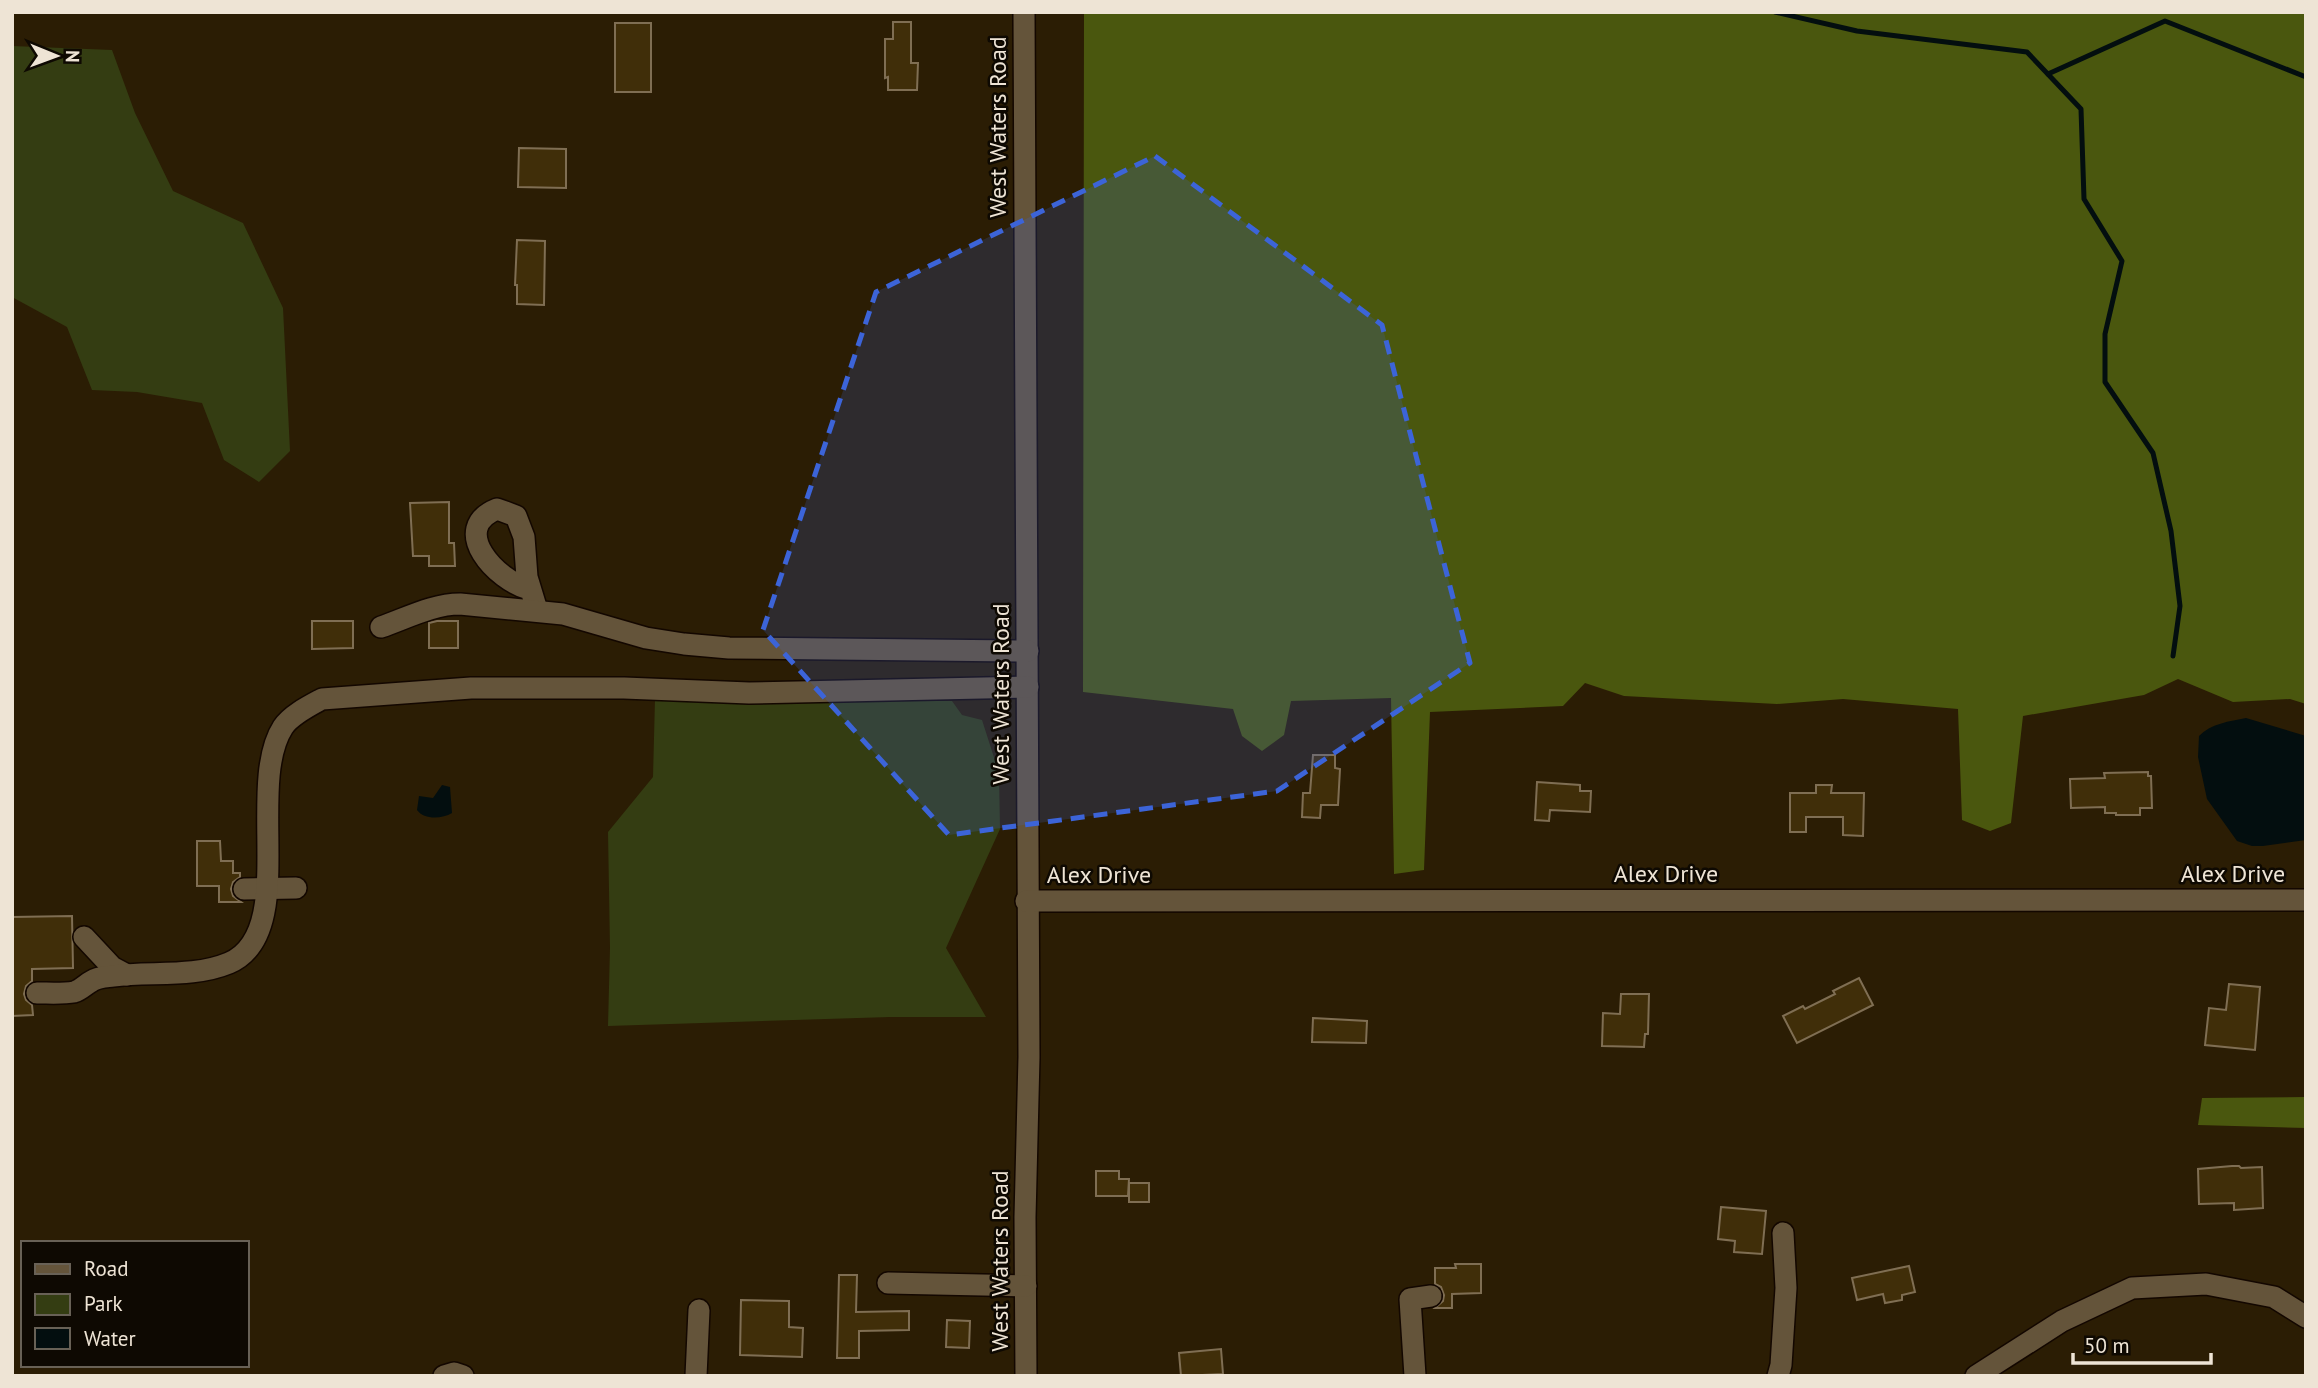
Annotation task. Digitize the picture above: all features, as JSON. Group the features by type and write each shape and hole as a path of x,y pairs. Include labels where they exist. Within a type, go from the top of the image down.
{"street":[{"name":"West Waters Road","path":"1024,12 1028,652 1026,901 1029,1057 1026,1376"},
{"path":"529,589 537,610"},
{"path":"381,627 446,604 563,614 646,638 729,648 1028,652"},
{"path":"37,993 76,992 95,979 200,971 231,962 246,952 260,930 267,888 267,791 271,758 283,727 321,699 471,688 624,688 749,693 1028,687"},
{"path":"244,888 296,888"},
{"name":"Alex Drive","path":"1026,901 2306,900"},
{"path":"84,937 112,967 127,975"},
{"path":"1778,1376 1786,1289 1783,1233"},
{"path":"888,1283 1026,1286"},
{"path":"1976,1376 2062,1321 2132,1288 2206,1283 2274,1297 2306,1317"},
{"path":"1415,1376 1410,1298 1431,1296"},
{"path":"696,1376 699,1310"},
{"path":"444,1376 454,1373 463,1376"}],"highlighted area":[{"path":"1155,156 1382,325 1470,663 1277,791 949,835 763,630 876,292"}],"green space":[{"path":"1084,12 2306,12 2306,704 2290,699 2233,702 2178,679 2144,695 2023,716 2011,823 1990,831 1962,820 1958,709 1843,699 1777,704 1624,696 1585,683 1563,706 1430,712 1424,870 1394,874 1391,698 1291,701 1284,735 1262,751 1242,736 1233,709 1083,692"},
{"path":"12,46 112,50 135,113 173,191 243,223 283,308 290,451 259,482 224,460 202,403 137,392 92,390 67,327 12,297"},
{"path":"655,699 952,701 962,715 982,720 999,773 1000,829 946,948 986,1017 890,1017 608,1026 608,832 653,777"},
{"path":"2306,1097 2306,1128 2198,1125 2202,1098"}],"water":[{"path":"2246,718 2306,736 2306,840 2263,846 2237,841 2207,799 2198,757 2199,736 2214,726"},
{"path":"442,785 450,787 452,813 433,818 424,816 417,810 419,796 433,798"}],"building":[{"path":"893,22 911,22 911,63 918,63 917,90 888,90 888,77 885,78 885,39 893,39"},
{"path":"615,23 651,23 651,92 615,92"},
{"path":"519,148 566,149 566,188 518,187"},
{"path":"517,240 545,241 544,305 517,304"},
{"path":"449,502 449,543 454,543 455,566 429,566 429,556 413,556 410,503"},
{"path":"312,621 353,621 353,648 312,649"},
{"path":"458,621 458,648 429,648 429,623"},
{"path":"1313,755 1335,755 1335,768 1340,769 1338,805 1321,805 1320,818 1302,817 1303,793 1310,793"},
{"path":"2148,772 2148,776 2151,776 2152,808 2140,808 2140,815 2105,813 2105,807 2071,808 2070,779 2105,778 2104,773"},
{"path":"1537,782 1580,785 1580,791 1591,791 1590,812 1550,810 1549,821 1535,820"},
{"path":"1816,785 1832,785 1831,793 1864,793 1863,836 1843,835 1843,817 1806,817 1806,832 1790,832 1790,793 1816,793"},
{"path":"197,841 220,841 221,861 233,861 233,873 240,873 231,889 233,896 241,902 219,902 219,886 197,886"},
{"path":"72,916 73,968 32,969 32,981 26,986 24,994 32,1005 33,1015 12,1016 12,917"},
{"path":"1859,978 1873,1005 1797,1043 1783,1016 1803,1006 1805,1009 1835,994 1833,991"},
{"path":"2229,984 2260,987 2255,1050 2205,1045 2209,1008 2226,1010"},
{"path":"1621,994 1649,994 1648,1034 1645,1034 1644,1047 1602,1046 1603,1013 1620,1014"},
{"path":"1313,1018 1367,1021 1366,1043 1312,1042"},
{"path":"2262,1167 2263,1208 2234,1210 2234,1203 2199,1204 2198,1169"},
{"path":"1096,1171 1119,1171 1119,1179 1129,1179 1128,1196 1096,1196"},
{"path":"1129,1183 1149,1183 1149,1202 1129,1202"},
{"path":"1721,1207 1766,1211 1762,1254 1734,1252 1735,1241 1718,1239"},
{"path":"1455,1264 1481,1264 1481,1293 1452,1294 1452,1308 1435,1308 1443,1301 1444,1295 1441,1287 1435,1284 1435,1268 1456,1268"},
{"path":"1909,1266 1915,1292 1902,1295 1902,1300 1885,1303 1883,1294 1857,1300 1852,1278"},
{"path":"839,1275 857,1275 856,1312 909,1311 909,1330 859,1331 859,1358 837,1358"},
{"path":"741,1300 789,1301 789,1327 803,1328 802,1357 740,1355"},
{"path":"947,1320 970,1321 969,1348 946,1347"},
{"path":"1221,1349 1223,1374 1181,1376 1179,1353"}],"waterway":[{"path":"1775,12 1857,31 2027,52 2081,109 2084,199 2122,261 2105,334 2105,382 2153,453 2171,531 2180,606 2173,656"},
{"path":"2048,74 2165,21 2306,77"}]}
